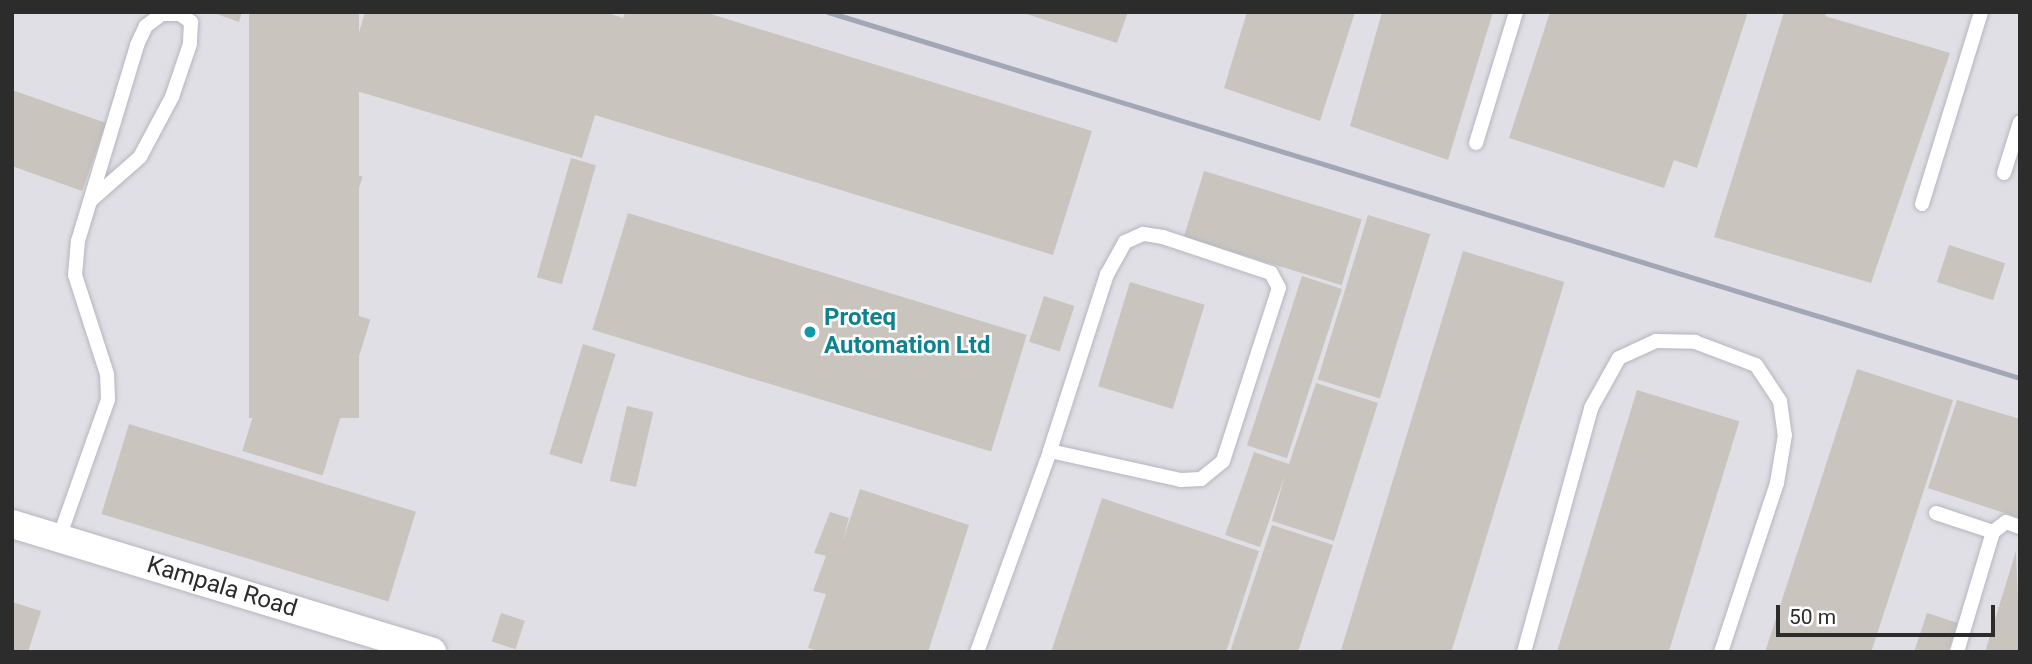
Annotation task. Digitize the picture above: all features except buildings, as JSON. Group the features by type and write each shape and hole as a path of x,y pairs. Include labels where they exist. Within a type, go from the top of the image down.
{"street":[{"name":"Kampala Road","path":"12,524 432,652"}],"lane":[{"path":"1476,143 1516,12"},
{"path":"1922,204 1981,12"},
{"path":"60,538 108,400 107,374 75,275 78,241 146,26 162,14 180,14 191,22 190,44 172,97 140,157 91,200"},
{"path":"2004,173 2020,122"},
{"path":"977,652 1031,492 1050,451 1107,274 1125,242 1143,234 1163,237 1271,273 1279,288 1223,461 1201,479 1181,480 1050,451"},
{"path":"1524,652 1591,408 1619,358 1656,341 1695,342 1756,365 1780,401 1785,435 1777,483 1721,652"},
{"path":"1936,513 1993,531"},
{"path":"1957,652 1993,531 2006,523 2020,527"}],"shaded area":[{"path":"12,12 2020,12 2020,652 12,652"}],"railway":[{"path":"828,12 2020,378"}],"place":[{"name":"Proteq Automation Ltd","path":"810,332"}]}
